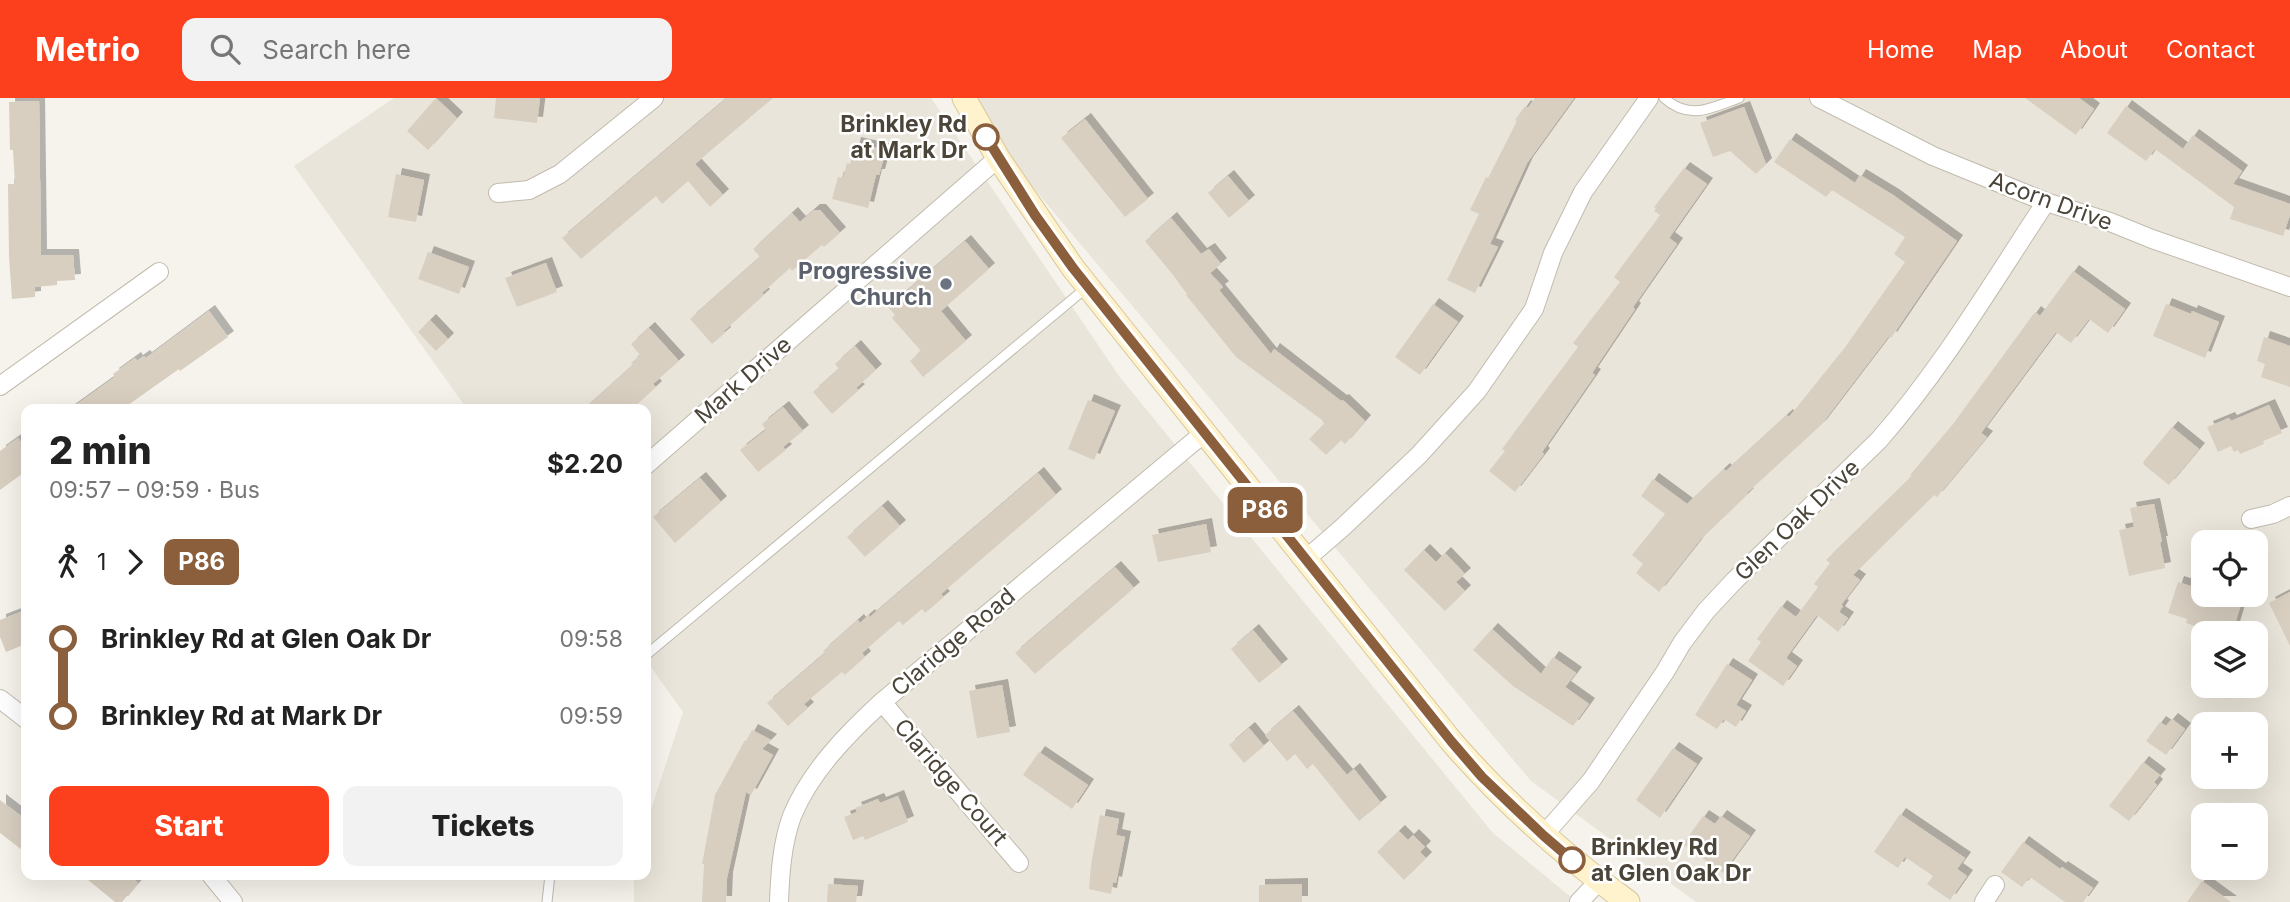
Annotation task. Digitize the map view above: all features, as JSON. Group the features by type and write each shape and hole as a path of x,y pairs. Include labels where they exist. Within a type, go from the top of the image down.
{"main road":[{"path":"964,98 1035,215 1087,287 1451,741 1482,777 1544,836 1628,902"}],"street":[{"path":"498,193 529,190 544,184 579,160 654,98"},
{"path":"1305,560 1419,455 1477,391 1534,309 1553,253 1583,192 1649,98"},
{"name":"Acorn Drive","path":"1819,98 1933,156 2046,202 2110,222 2290,287"},
{"name":"Mark Drive","path":"651,461 998,158"},
{"name":"Glen Oak Drive","path":"1544,836 1591,781 1706,611 1879,440 1923,387 2046,202"},
{"path":"0,386 159,272"},
{"name":"Claridge Road","path":"779,902 786,834 799,801 842,741 882,702 1204,433"},
{"path":"2251,519 2273,514 2290,506"},
{"path":"0,699 21,712"},
{"name":"Claridge Court","path":"882,702 1020,863"},
{"path":"215,880 233,902"},
{"path":"1579,902 1599,881"},
{"path":"1984,902 1995,885"}],"lane":[{"path":"1664,98 1684,110 1700,112 1739,98"},
{"path":"651,646 1087,287"},
{"path":"547,902 549,880"}],"shaded area":[{"path":"394,98 931,98 1119,376 1493,833 1577,902 634,902 634,880 651,880 651,809 683,712 651,667 651,404 463,404 294,166"},
{"path":"966,98 2290,98 2290,902 1696,902 1531,781 973,116"}],"building":[{"path":"436,98 457,118 428,150 407,131"},
{"path":"496,98 540,98 537,123 494,118"},
{"path":"727,98 773,98 695,164 723,195 710,207 688,181 662,204 656,196 581,259 562,238"},
{"path":"1535,98 1574,98 1527,163 1490,244 1498,247 1475,293 1447,280 1479,214 1470,210 1517,121 1515,120"},
{"path":"2025,98 2079,98 2094,109 2076,135"},
{"path":"39,101 41,255 73,255 75,280 57,281 57,285 35,287 35,297 12,299 8,184 15,184 13,150 10,150 9,102"},
{"path":"2126,106 2183,149 2193,135 2242,171 2233,184 2290,204 2290,215 2283,236 2230,219 2234,207 2155,149 2146,161 2107,133"},
{"path":"1744,107 1766,164 1756,174 1730,151 1713,157 1700,123"},
{"path":"1085,119 1148,199 1125,217 1061,138"},
{"path":"1790,139 1855,183 1860,175 1893,195 1957,241 1891,338 1889,336 1821,425 1700,540 1659,592 1636,573 1643,564 1632,555 1665,514 1641,496 1653,479 1687,504 1787,415 1789,417 1846,346 1905,262 1894,254 1905,237 1832,190 1826,197 1774,162"},
{"path":"855,143 886,150 879,175 876,175 868,208 832,199 838,177 843,178 847,163 850,164"},
{"path":"1684,168 1707,184 1669,238 1677,244 1633,307 1635,309 1592,373 1595,375 1542,452 1544,454 1515,492 1489,471 1505,451 1502,449 1578,347 1573,343 1620,282 1614,277 1660,215 1654,211 1654,207"},
{"path":"396,174 424,180 416,222 388,217"},
{"path":"1228,176 1249,201 1229,218 1208,193"},
{"path":"814,210 820,210 840,233 792,271 790,268 712,344 690,319 760,257 753,249 792,213 800,222"},
{"path":"1171,218 1201,254 1209,249 1221,264 1210,273 1223,287 1219,290 1271,354 1274,349 1343,400 1365,421 1345,444 1341,440 1326,455 1309,439 1324,424 1322,420 1236,357 1186,295 1145,241"},
{"path":"965,241 989,269 941,311 966,341 923,377 910,361 921,351 892,318 895,315 888,307"},
{"path":"428,252 469,267 459,294 418,279"},
{"path":"546,263 557,292 517,307 505,278"},
{"path":"2073,271 2125,309 2108,333 2089,319 2071,343 2056,332 1981,433 1987,437 1937,497 1934,495 1853,575 1860,580 1841,605 1843,606 1839,612 1848,618 1838,632 1817,615 1786,658 1797,666 1783,686 1748,661 1761,642 1757,639 1781,606 1796,617 1818,587 1814,584 1830,563 1826,560 1912,476 1910,475 1953,424 2035,312 2040,316"},
{"path":"1433,304 1458,322 1420,375 1395,357"},
{"path":"2166,304 2219,322 2205,358 2153,336"},
{"path":"209,311 228,337 129,404 77,404 115,377 113,374 135,358 137,361 144,356 146,358"},
{"path":"430,320 448,339 436,351 418,332"},
{"path":"649,328 679,361 653,384 656,387 638,404 590,404 633,365 631,363 640,355 631,344"},
{"path":"2264,337 2290,346 2290,387 2261,377 2265,364 2257,361"},
{"path":"855,346 876,370 856,388 859,390 832,414 813,392 839,369 835,364"},
{"path":"1088,400 1115,411 1094,460 1068,449"},
{"path":"2269,405 2282,433 2240,454 2238,450 2234,452 2231,446 2218,452 2207,427 2229,418 2231,421"},
{"path":"783,407 803,431 783,447 786,450 758,472 740,450 766,430 762,424"},
{"path":"2172,427 2199,449 2169,485 2143,462"},
{"path":"18,438 21,442 21,475 0,490 0,451"},
{"path":"1038,473 1056,495 941,594 944,597 925,613 922,609 903,625 899,621 862,653 865,657 845,675 842,672 804,704 808,708 788,726 767,703 825,653 823,651 858,620 860,623 869,615 870,617"},
{"path":"700,478 721,502 675,543 653,517"},
{"path":"2154,504 2165,568 2129,576 2119,530 2134,527 2130,508"},
{"path":"882,506 900,526 865,557 847,537"},
{"path":"1206,524 1211,552 1158,562 1152,535"},
{"path":"1424,550 1436,562 1445,553 1465,574 1456,582 1465,591 1445,611 1404,570"},
{"path":"1115,567 1134,588 1035,674 1015,653"},
{"path":"2178,582 2191,586 2191,607 2240,607 2236,621 2191,621 2191,625 2186,623 2187,619 2168,613"},
{"path":"2290,592 2290,646 2269,603"},
{"path":"21,612 21,646 6,652 0,637 0,620"},
{"path":"1492,629 1541,674 1553,657 1576,673 1565,687 1589,704 1573,726 1513,686 1473,650"},
{"path":"1253,630 1282,665 1259,683 1231,649"},
{"path":"1727,664 1752,680 1736,705 1746,711 1736,727 1724,719 1717,729 1695,715"},
{"path":"1002,685 1010,732 977,738 969,691"},
{"path":"1293,711 1347,775 1354,769 1381,803 1359,821 1313,764 1307,769 1295,754 1287,761 1265,735"},
{"path":"2172,719 2185,729 2166,755 2146,741 2160,722 2166,726"},
{"path":"1249,728 1264,746 1244,763 1229,745"},
{"path":"752,730 771,740 762,749 773,755 751,795 746,792 727,878 726,902 702,902 702,864 715,795"},
{"path":"1673,748 1697,764 1660,818 1636,800"},
{"path":"1039,752 1088,785 1072,809 1023,775"},
{"path":"2143,762 2160,775 2154,782 2157,785 2129,821 2109,806"},
{"path":"898,796 908,822 865,840 863,836 853,840 844,817 857,812 855,808 878,799 880,803"},
{"path":"0,800 21,816 21,849 0,833"},
{"path":"1900,814 1965,858 1957,869 1967,876 1950,900 1927,884 1933,876 1905,857 1898,868 1874,852"},
{"path":"1100,815 1119,819 1116,835 1125,837 1116,883 1113,882 1111,894 1089,889"},
{"path":"1703,816 1715,824 1721,816 1750,836 1723,873 1683,844"},
{"path":"1399,831 1408,840 1413,835 1425,847 1420,852 1426,858 1404,880 1377,852"},
{"path":"2023,842 2060,869 2062,867 2093,888 2083,902 2065,902 2030,877 2022,887 2001,872"},
{"path":"88,880 135,880 138,883 122,902 115,902"},
{"path":"2202,881 2231,902 2187,902"},
{"path":"828,884 858,886 856,902 827,902"},
{"path":"1302,884 1302,902 1259,902 1259,885"}],"bus line":[{"name":"P86","path":"986,137 1035,215 1073,268 1393,671 1482,777 1572,860"}],"place":[{"name":"Brinkley Rd at Mark Dr","path":"986,137"},
{"name":"Progressive Church","path":"946,284"},
{"name":"Brinkley Rd at Glen Oak Dr","path":"1572,860"}]}
